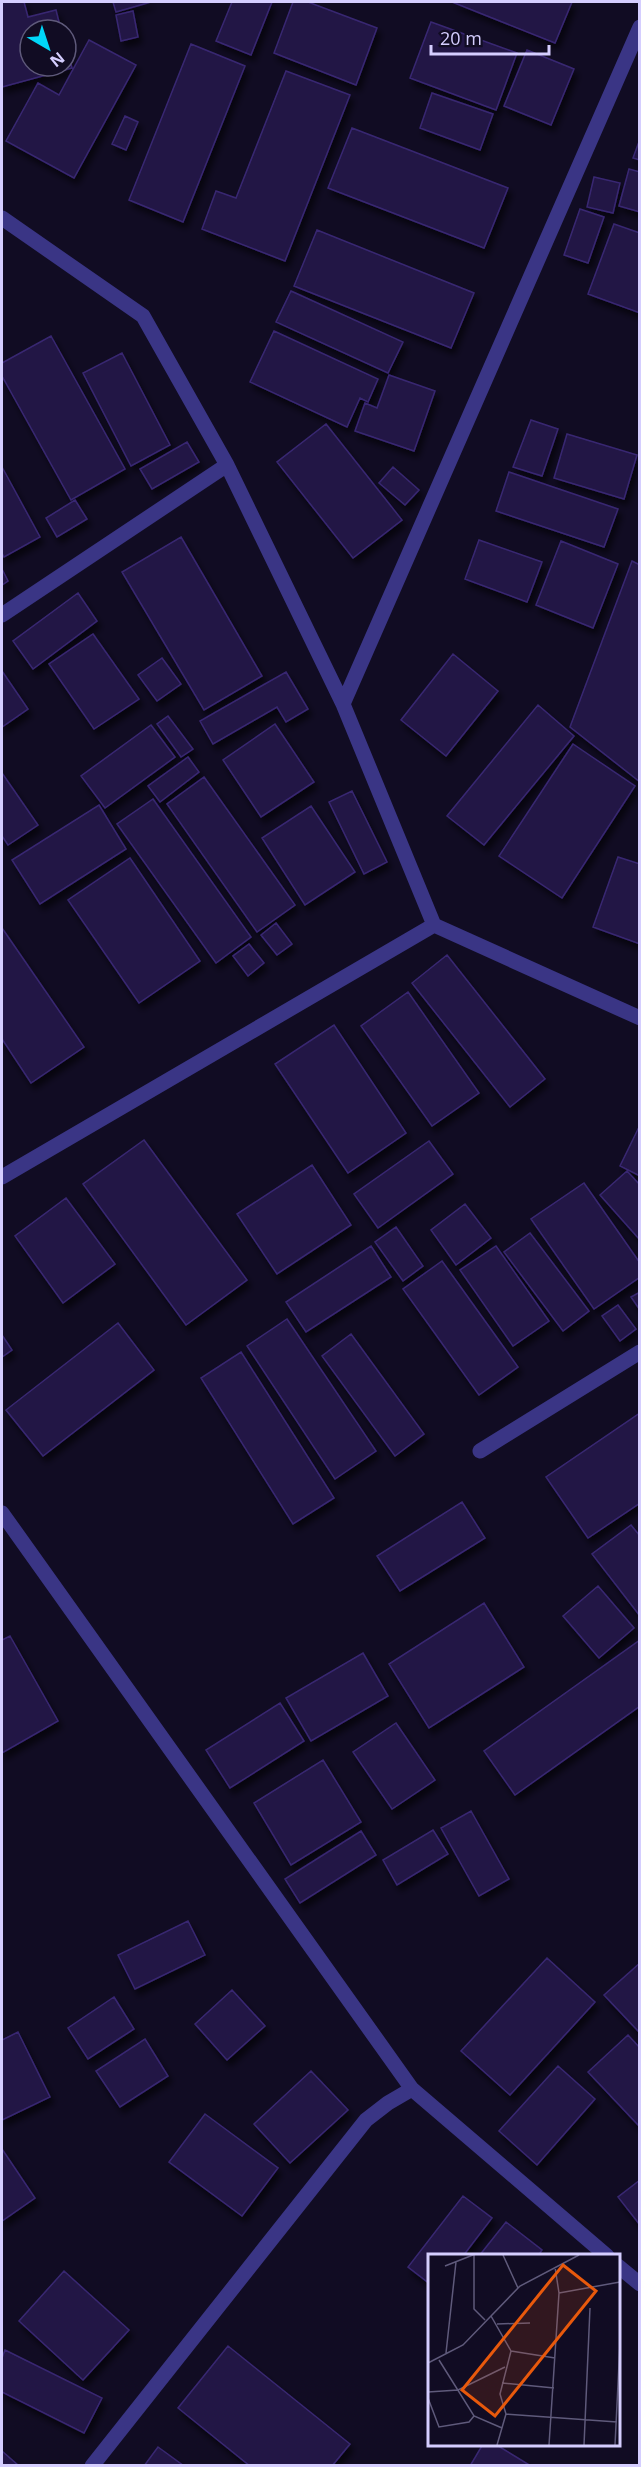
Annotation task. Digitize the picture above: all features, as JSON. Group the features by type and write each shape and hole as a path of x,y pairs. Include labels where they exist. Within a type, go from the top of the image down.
{"street":[{"path":"344,704 639,27"},
{"path":"2,218 143,316 227,465 344,704 434,926 639,1018"},
{"path":"2,615 227,465"},
{"path":"2,1177 434,926"},
{"path":"480,1451 639,1352"},
{"path":"2,1513 412,2089 605,2254"},
{"path":"92,2466 366,2120 388,2103 412,2089"},
{"path":"620,2268 639,2284"}],"building":[{"path":"2,2 24,2 28,17 56,10 58,18 18,18 18,78 35,78 2,87"},
{"path":"113,2 151,2 116,12"},
{"path":"232,2 272,2 251,55 216,41"},
{"path":"293,2 308,2 377,28 356,85 274,53"},
{"path":"452,2 572,2 555,43"},
{"path":"133,11 138,37 121,41 116,15"},
{"path":"431,22 517,53 496,110 410,78"},
{"path":"89,40 136,65 74,178 6,141 38,83 59,95 68,78 78,78 78,60"},
{"path":"191,44 245,66 183,222 129,200"},
{"path":"527,50 574,69 551,125 504,106"},
{"path":"286,71 350,95 285,261 202,229 216,191 236,198"},
{"path":"432,93 493,114 480,150 420,128"},
{"path":"125,116 138,122 126,150 112,144"},
{"path":"352,128 508,188 484,248 328,188"},
{"path":"640,139 640,160 633,158"},
{"path":"629,169 640,172 640,212 619,206"},
{"path":"594,177 620,183 613,213 587,207"},
{"path":"580,209 604,217 588,263 564,255"},
{"path":"614,224 640,233 640,313 588,294"},
{"path":"317,230 474,293 451,348 294,286"},
{"path":"291,291 403,342 388,373 276,322"},
{"path":"274,331 378,379 368,402 360,398 347,427 250,382"},
{"path":"51,336 125,469 71,500 2,376 2,363"},
{"path":"122,353 170,445 131,466 83,373"},
{"path":"389,375 435,391 414,451 355,431 365,403 377,408"},
{"path":"531,420 558,429 542,476 513,467"},
{"path":"326,424 402,520 353,558 277,462"},
{"path":"567,434 637,455 624,499 554,478"},
{"path":"187,442 199,462 152,489 140,469"},
{"path":"2,467 40,537 4,557 2,553"},
{"path":"393,467 419,490 405,505 379,483"},
{"path":"509,472 618,509 604,547 496,511"},
{"path":"75,500 87,519 57,537 46,518"},
{"path":"181,537 262,676 204,710 122,572"},
{"path":"479,540 542,562 527,602 465,579"},
{"path":"561,541 618,564 593,628 536,605"},
{"path":"632,561 640,565 640,782 570,727"},
{"path":"2,569 8,581 2,585"},
{"path":"78,593 97,621 33,669 13,641"},
{"path":"93,634 139,699 94,729 49,664"},
{"path":"453,654 498,691 446,756 401,720"},
{"path":"162,658 181,684 157,701 138,675"},
{"path":"2,671 28,709 2,727"},
{"path":"286,672 308,709 286,722 277,707 213,744 200,721"},
{"path":"538,705 574,736 484,845 447,816"},
{"path":"168,716 193,749 181,757 157,724"},
{"path":"275,724 314,782 261,817 223,760"},
{"path":"151,725 175,757 105,808 81,776"},
{"path":"573,744 635,786 562,898 499,856"},
{"path":"188,757 199,772 160,802 148,786"},
{"path":"2,773 38,825 8,845 2,836"},
{"path":"204,777 295,905 257,932 167,804"},
{"path":"352,791 387,862 364,874 329,802"},
{"path":"153,799 251,937 216,963 117,824"},
{"path":"99,805 126,849 40,904 12,860"},
{"path":"311,806 355,872 305,905 262,838"},
{"path":"618,857 640,864 640,944 593,927"},
{"path":"130,858 200,961 139,1003 68,900"},
{"path":"276,923 292,944 277,955 261,935"},
{"path":"2,928 84,1047 31,1083 2,1039"},
{"path":"249,944 264,963 248,976 233,956"},
{"path":"447,955 545,1079 510,1107 412,983"},
{"path":"408,992 479,1093 432,1126 361,1026"},
{"path":"334,1025 406,1133 348,1173 275,1064"},
{"path":"640,1125 640,1176 620,1166"},
{"path":"144,1140 247,1280 186,1325 83,1184"},
{"path":"429,1141 453,1174 378,1228 354,1194"},
{"path":"312,1165 351,1225 277,1274 237,1214"},
{"path":"627,1171 640,1185 640,1240 600,1195"},
{"path":"584,1183 640,1263 640,1277 594,1309 531,1219"},
{"path":"66,1198 115,1264 63,1303 15,1236"},
{"path":"465,1204 491,1238 456,1265 431,1230"},
{"path":"396,1227 423,1266 403,1281 375,1242"},
{"path":"530,1233 589,1311 563,1331 504,1252"},
{"path":"371,1246 391,1277 306,1332 286,1302"},
{"path":"496,1246 549,1321 513,1346 460,1270"},
{"path":"442,1261 518,1367 479,1395 403,1289"},
{"path":"640,1292 640,1310 631,1297"},
{"path":"618,1305 636,1329 620,1341 602,1316"},
{"path":"287,1319 376,1451 335,1479 247,1346"},
{"path":"118,1323 154,1370 43,1456 6,1410"},
{"path":"351,1334 424,1434 395,1456 322,1356"},
{"path":"2,1335 12,1350 2,1357"},
{"path":"241,1352 334,1498 293,1524 201,1378"},
{"path":"640,1413 640,1503 588,1538 546,1477"},
{"path":"462,1502 485,1538 400,1591 377,1556"},
{"path":"631,1525 640,1536 640,1616 592,1554"},
{"path":"598,1586 634,1628 599,1658 563,1616"},
{"path":"484,1603 524,1667 429,1728 389,1664"},
{"path":"10,1636 58,1721 2,1753 2,1640"},
{"path":"640,1640 640,1706 515,1795 484,1751"},
{"path":"363,1653 388,1696 311,1741 286,1698"},
{"path":"280,1703 304,1741 230,1788 206,1750"},
{"path":"396,1723 435,1780 392,1809 353,1752"},
{"path":"323,1760 361,1822 291,1865 254,1803"},
{"path":"471,1811 509,1879 479,1896 441,1828"},
{"path":"433,1830 448,1854 397,1885 383,1860"},
{"path":"361,1831 376,1855 300,1903 285,1879"},
{"path":"188,1921 205,1955 135,1989 118,1955"},
{"path":"547,1958 595,2002 510,2095 461,2051"},
{"path":"640,1963 640,2033 604,1995"},
{"path":"232,1990 265,2026 227,2060 195,2024"},
{"path":"114,1997 134,2029 88,2059 68,2028"},
{"path":"18,2032 50,2097 2,2120 2,2040"},
{"path":"628,2035 640,2048 640,2127 588,2072"},
{"path":"145,2039 168,2076 120,2107 96,2071"},
{"path":"558,2066 595,2099 537,2165 499,2131"},
{"path":"311,2071 348,2110 290,2163 254,2124"},
{"path":"205,2114 278,2168 242,2216 169,2162"},
{"path":"2,2149 35,2198 2,2221"},
{"path":"640,2180 640,2225 618,2197"},
{"path":"463,2196 492,2218 465,2254 428,2254 428,2282 408,2267"},
{"path":"506,2222 542,2250 539,2254 481,2254"},
{"path":"64,2271 129,2330 83,2380 19,2321"},
{"path":"228,2346 350,2444 332,2466 250,2466 178,2408"},
{"path":"5,2350 102,2398 84,2433 2,2392 2,2358"},
{"path":"482,2446 498,2446 531,2466 470,2466"},
{"path":"158,2447 184,2466 144,2466"},
{"path":"2,2451 19,2466 2,2466"}]}
